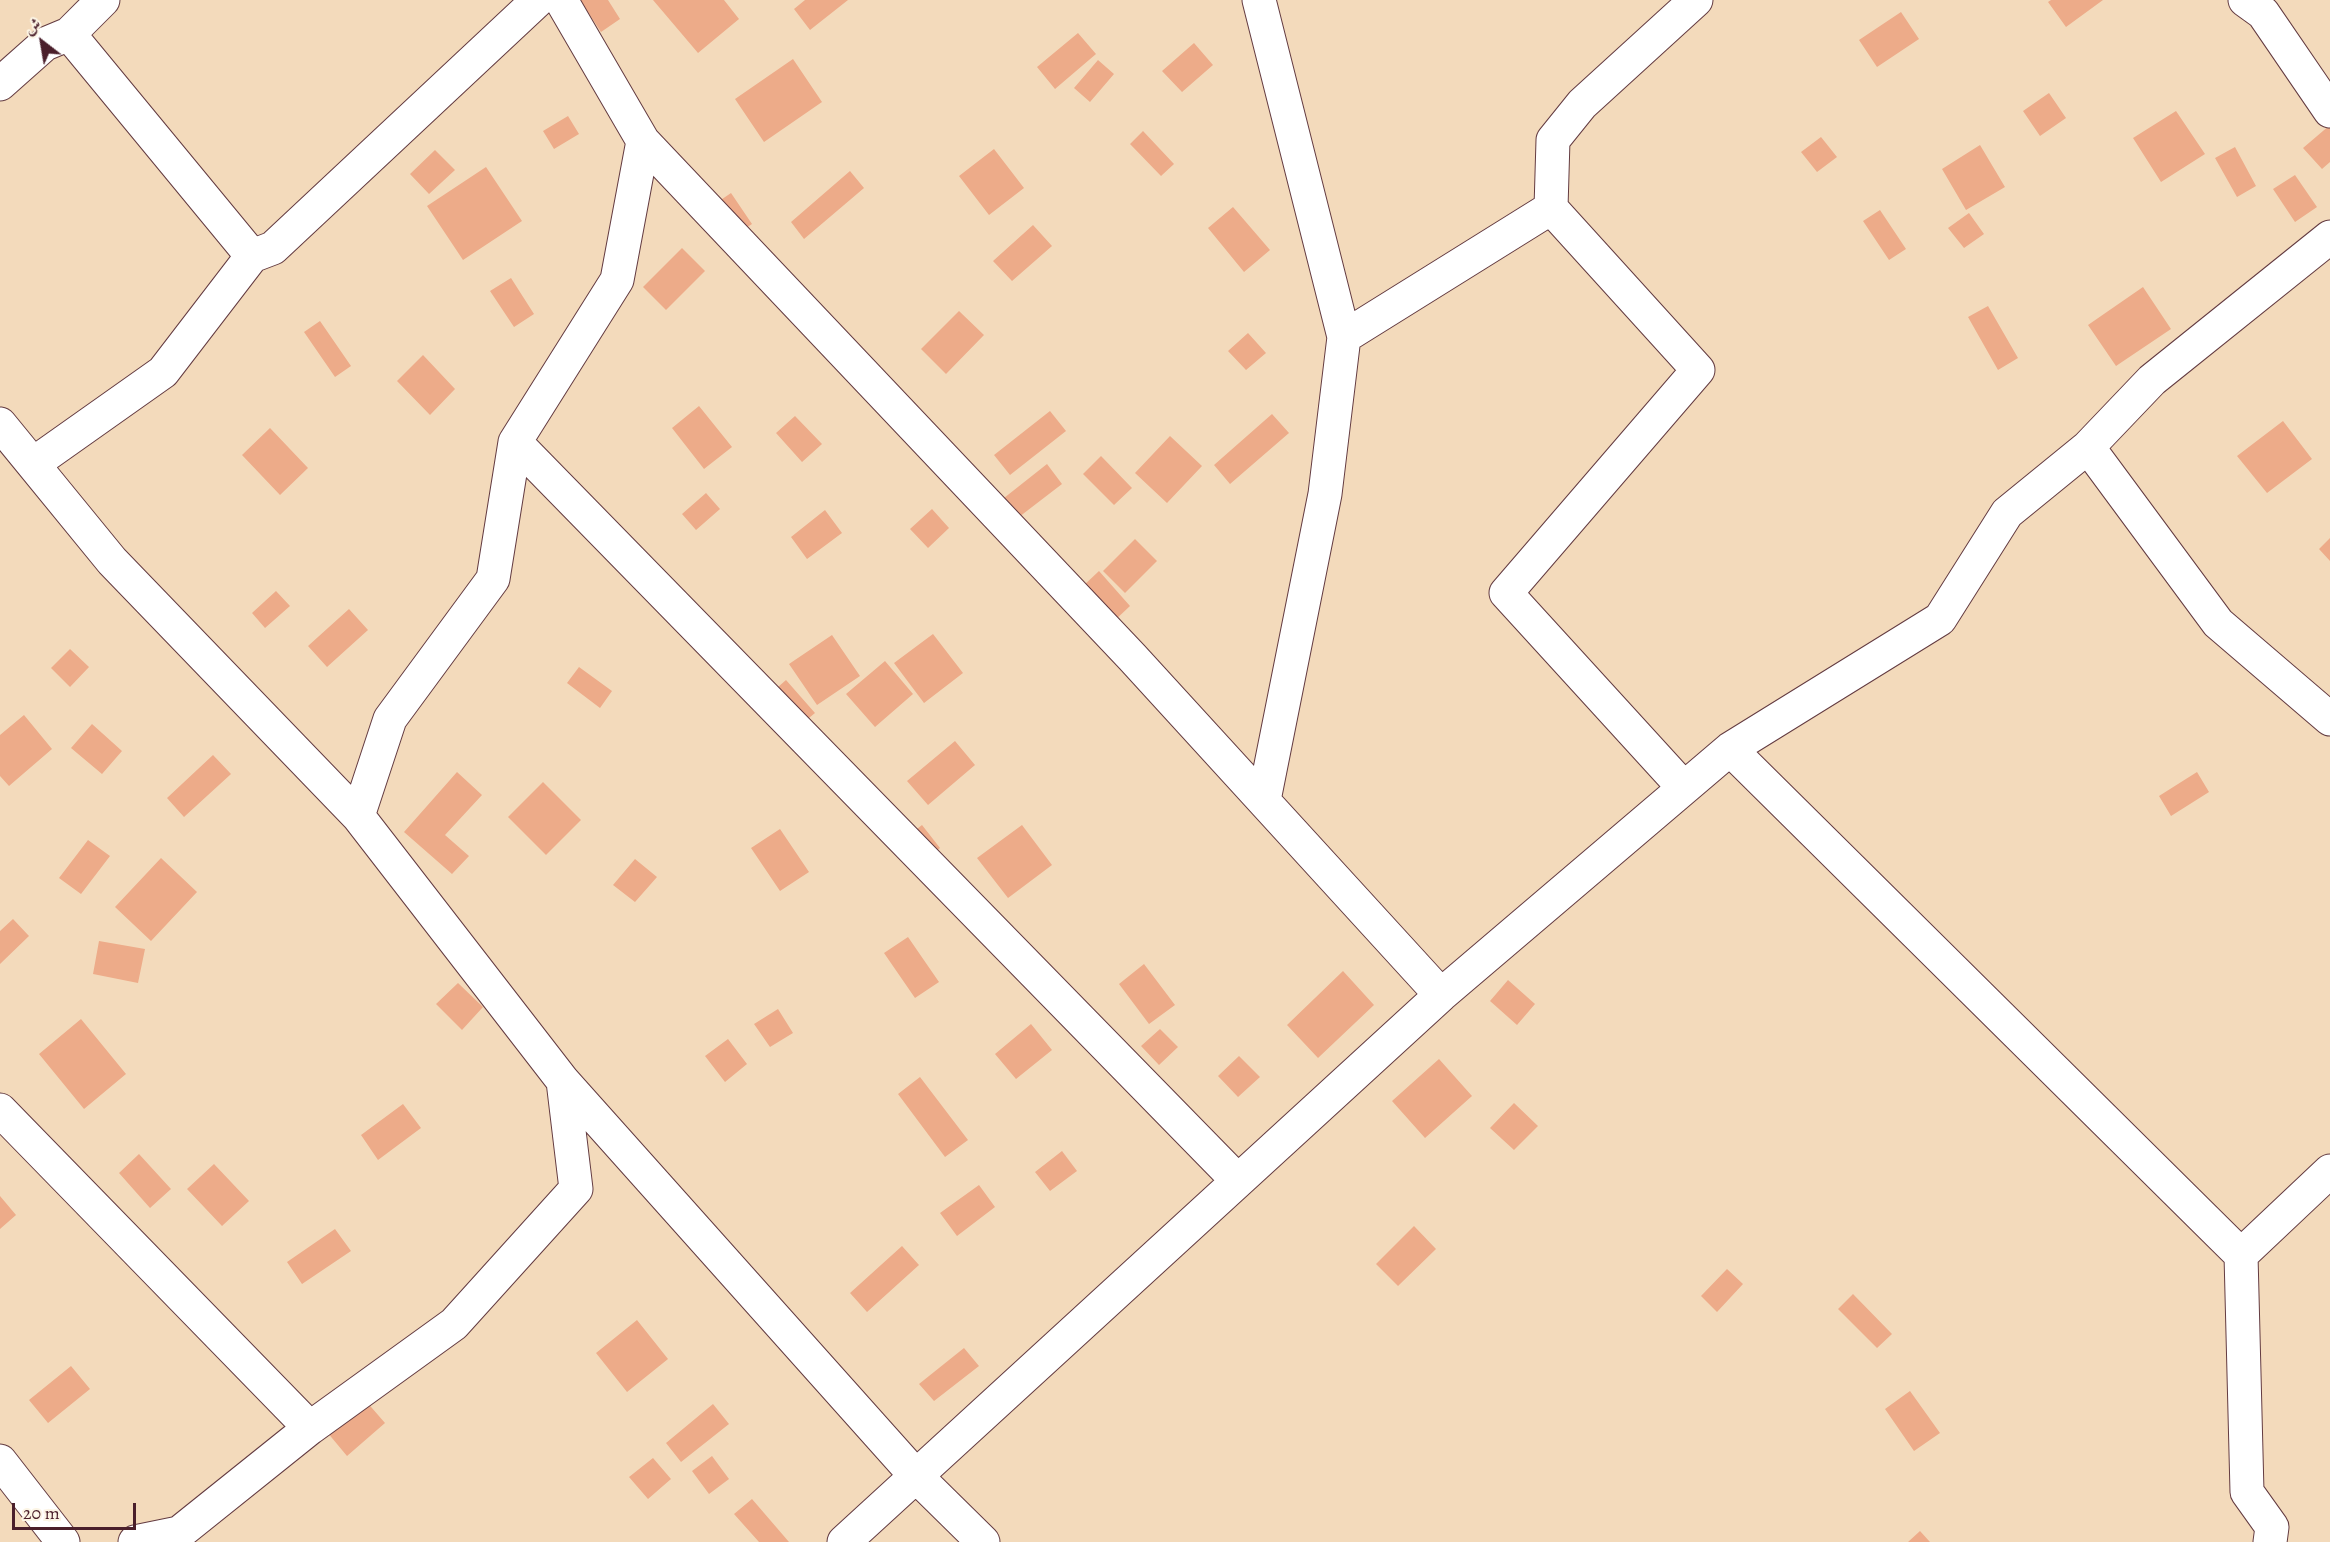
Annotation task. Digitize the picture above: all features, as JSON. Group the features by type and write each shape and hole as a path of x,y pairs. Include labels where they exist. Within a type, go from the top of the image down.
{"street":[{"path":"0,84 45,44 69,34 103,0"},
{"path":"33,464 163,372 252,256 273,248 538,0"},
{"path":"561,0 643,141 1132,657 1441,994"},
{"path":"1259,0 1344,337 1325,494 1264,800"},
{"path":"1684,788 1506,593 1698,370 1551,208 1553,140 1582,104 1696,0"},
{"path":"2245,0 2263,13 2330,111"},
{"path":"69,34 252,256"},
{"path":"358,816 390,719 493,579 515,442 617,280 643,141"},
{"path":"1344,337 1551,208"},
{"path":"844,1542 1441,994 1730,749 1940,619 2007,513 2088,447 2152,380 2330,237"},
{"path":"0,424 112,561 358,816 563,1081 916,1476 983,1542"},
{"path":"515,442 1238,1181"},
{"path":"2088,447 2218,622 2330,719"},
{"path":"1730,749 2241,1255 2247,1492 2272,1527 2270,1542"},
{"path":"135,1542 179,1533 310,1428 454,1324 576,1189 563,1081"},
{"path":"0,1110 310,1428"},
{"path":"2241,1255 2330,1171"},
{"path":"0,1461 63,1542"}],"building":[{"path":"580,0 608,0 620,19 601,32"},
{"path":"653,0 724,0 739,19 698,53"},
{"path":"805,0 848,0 810,30 794,9"},
{"path":"2051,0 2103,0 2066,27 2048,2"},
{"path":"1901,12 1919,39 1877,67 1859,40"},
{"path":"1078,33 1096,54 1055,89 1037,67"},
{"path":"1194,43 1213,65 1182,92 1162,71"},
{"path":"793,59 822,102 764,142 735,99"},
{"path":"1098,60 1114,74 1090,102 1074,88"},
{"path":"2049,93 2066,118 2040,136 2023,111"},
{"path":"2176,111 2205,154 2161,182 2133,138"},
{"path":"568,116 579,134 554,149 543,131"},
{"path":"2330,125 2330,162 2322,169 2303,148"},
{"path":"1143,131 1174,164 1161,176 1130,144"},
{"path":"1821,137 1837,157 1817,172 1801,152"},
{"path":"1980,145 2005,187 1966,210 1942,169"},
{"path":"2235,147 2256,186 2237,197 2215,158"},
{"path":"994,149 1024,188 989,215 959,176"},
{"path":"435,150 455,170 429,194 410,174"},
{"path":"486,167 522,221 463,260 427,206"},
{"path":"850,171 864,188 804,239 791,222"},
{"path":"2295,175 2317,207 2295,222 2273,189"},
{"path":"731,193 752,224 729,239 709,208"},
{"path":"1233,207 1270,250 1244,272 1208,228"},
{"path":"1880,210 1906,249 1889,260 1863,221"},
{"path":"1969,213 1984,234 1964,248 1948,228"},
{"path":"1033,225 1052,246 1012,281 993,261"},
{"path":"682,248 705,271 666,310 643,287"},
{"path":"511,278 534,314 514,327 490,291"},
{"path":"2143,287 2171,329 2116,366 2088,325"},
{"path":"1988,306 2018,358 1998,370 1968,317"},
{"path":"959,311 984,335 946,374 921,349"},
{"path":"320,321 351,366 335,377 304,332"},
{"path":"1248,333 1266,353 1246,370 1228,351"},
{"path":"423,355 455,389 430,415 397,381"},
{"path":"699,406 732,447 704,469 672,428"},
{"path":"1050,411 1066,431 1010,475 994,455"},
{"path":"1272,414 1289,433 1230,484 1214,465"},
{"path":"795,416 822,444 802,462 776,433"},
{"path":"2283,421 2312,459 2267,493 2237,456"},
{"path":"270,428 308,468 280,495 242,455"},
{"path":"1170,436 1202,466 1167,503 1135,473"},
{"path":"1101,456 1132,488 1114,505 1083,474"},
{"path":"1047,464 1062,484 1019,517 1004,498"},
{"path":"706,493 720,509 696,530 682,514"},
{"path":"932,509 949,528 928,548 910,529"},
{"path":"825,510 842,533 807,559 791,537"},
{"path":"2330,538 2330,561 2319,549"},
{"path":"1135,539 1157,561 1125,593 1103,571"},
{"path":"1099,571 1130,606 1096,638 1065,603"},
{"path":"276,591 290,606 265,628 252,613"},
{"path":"349,609 368,630 327,667 308,646"},
{"path":"933,634 963,673 924,703 894,663"},
{"path":"832,635 860,676 817,705 789,664"},
{"path":"70,649 89,667 70,687 51,668"},
{"path":"885,661 913,694 875,727 846,694"},
{"path":"579,667 612,691 600,708 567,683"},
{"path":"786,680 815,713 798,727 769,695"},
{"path":"24,715 52,749 9,786 0,776 0,735"},
{"path":"92,724 122,751 102,774 71,748"},
{"path":"955,741 975,765 928,805 907,781"},
{"path":"213,755 231,774 184,817 167,798"},
{"path":"457,772 482,795 445,835 469,856 452,874 404,832"},
{"path":"2197,772 2209,792 2171,816 2159,796"},
{"path":"543,782 581,820 546,855 508,817"},
{"path":"922,825 940,848 917,866 899,843"},
{"path":"1022,825 1052,865 1008,898 977,858"},
{"path":"780,829 809,872 780,891 751,848"},
{"path":"88,840 110,856 81,894 59,878"},
{"path":"161,858 197,892 151,941 115,907"},
{"path":"635,859 657,877 635,902 613,885"},
{"path":"13,919 29,936 0,964 0,931"},
{"path":"908,937 939,982 915,998 884,953"},
{"path":"99,941 145,949 138,983 93,974"},
{"path":"1144,964 1175,1005 1149,1024 1119,984"},
{"path":"1343,971 1374,1005 1318,1058 1287,1025"},
{"path":"1508,980 1535,1004 1517,1025 1490,1001"},
{"path":"458,983 483,1007 462,1030 436,1004"},
{"path":"778,1009 793,1033 770,1047 754,1024"},
{"path":"81,1019 126,1074 84,1109 39,1054"},
{"path":"1031,1024 1052,1050 1016,1079 995,1054"},
{"path":"1160,1029 1178,1047 1159,1065 1141,1046"},
{"path":"728,1039 747,1064 725,1082 705,1056"},
{"path":"1239,1056 1260,1077 1238,1097 1218,1076"},
{"path":"1439,1059 1472,1096 1425,1138 1392,1101"},
{"path":"920,1077 968,1140 945,1157 898,1094"},
{"path":"1514,1103 1538,1126 1514,1150 1490,1128"},
{"path":"403,1104 421,1128 378,1160 361,1135"},
{"path":"1062,1151 1077,1171 1050,1191 1035,1172"},
{"path":"139,1154 171,1189 150,1208 119,1173"},
{"path":"214,1164 249,1201 222,1226 187,1189"},
{"path":"979,1185 995,1207 957,1236 940,1213"},
{"path":"0,1196 16,1215 0,1229"},
{"path":"1414,1226 1436,1249 1398,1286 1376,1264"},
{"path":"335,1229 351,1251 302,1284 287,1262"},
{"path":"902,1246 919,1265 867,1312 850,1293"},
{"path":"1727,1269 1743,1284 1717,1312 1701,1296"},
{"path":"1853,1294 1892,1334 1877,1348 1838,1309"},
{"path":"637,1320 668,1359 627,1392 596,1353"},
{"path":"964,1348 979,1366 934,1401 919,1384"},
{"path":"71,1366 90,1389 48,1423 29,1400"},
{"path":"1910,1391 1940,1433 1914,1451 1885,1409"},
{"path":"365,1400 385,1423 347,1456 327,1432"},
{"path":"713,1404 729,1424 681,1462 666,1443"},
{"path":"712,1456 729,1479 709,1494 692,1471"},
{"path":"653,1458 671,1479 648,1499 629,1477"},
{"path":"752,1499 789,1542 759,1542 734,1514"},
{"path":"1920,1531 1930,1542 1908,1542"}]}
